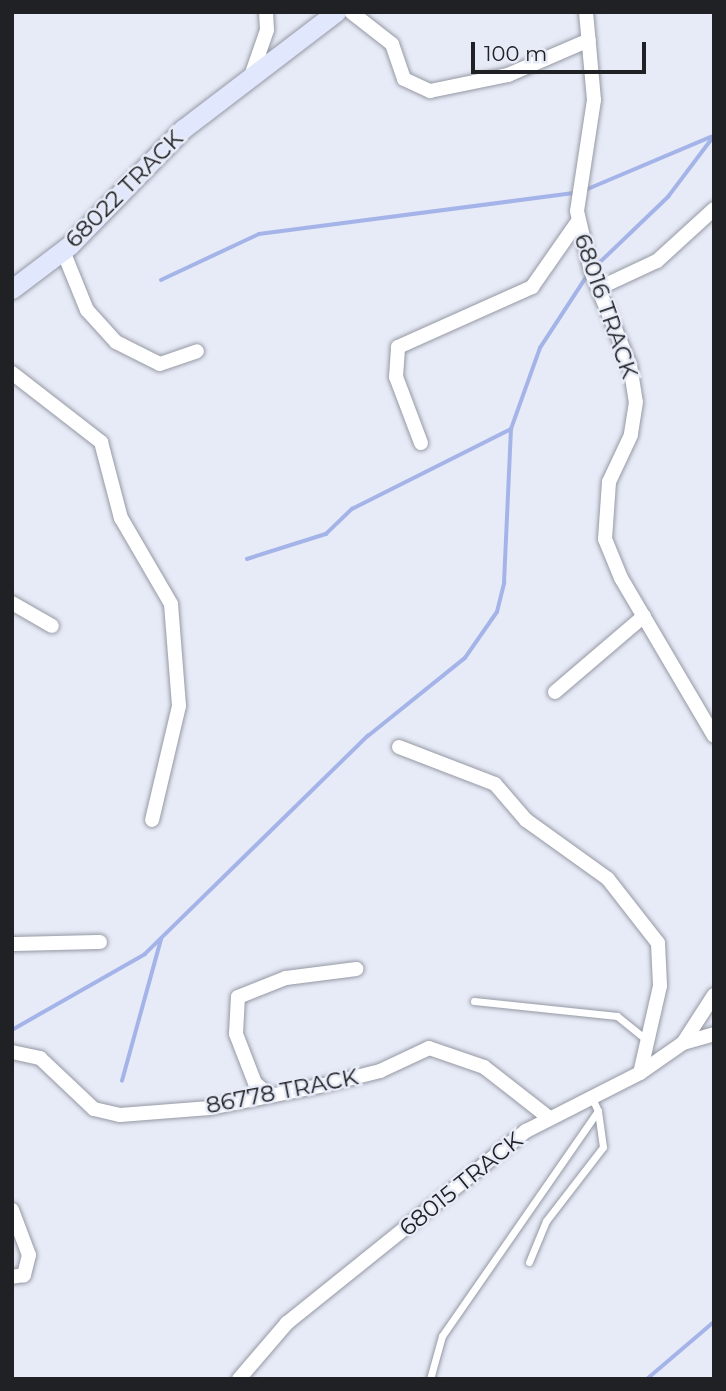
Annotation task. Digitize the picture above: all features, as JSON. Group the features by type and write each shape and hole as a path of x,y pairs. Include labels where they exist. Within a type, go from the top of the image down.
{"street":[{"path":"251,76 265,39 267,12"},
{"name":"68022 TRACK","path":"12,289 63,251 166,143 336,12"},
{"path":"351,12 392,44 404,79 430,91 508,75 589,40"},
{"name":"68016 TRACK","path":"586,12 594,100 578,178 578,221 599,288 630,365 636,402 631,435 607,490 606,539 644,616 714,736"},
{"path":"599,288 657,261 714,209"},
{"path":"421,443 396,377 398,347 532,287 578,221"},
{"path":"63,251 87,310 116,342 160,364 197,351"},
{"path":"12,373 101,442 121,518 171,604 178,706 152,820"},
{"path":"12,603 52,626"},
{"path":"555,692 644,616"},
{"path":"399,747 495,784 526,820 619,892 663,958 644,1038 639,1073"},
{"path":"12,944 100,942"},
{"path":"268,1094 255,1083 236,1034 238,997 286,978 356,969"},
{"path":"683,1043 714,995"},
{"name":"68015 TRACK","path":"239,1379 287,1323 548,1117 639,1073 683,1043 714,1034"},
{"name":"86778 TRACK","path":"12,1052 50,1065 83,1101 105,1113 210,1108 370,1073 429,1048 484,1067 548,1117"},
{"path":"12,1210 29,1255 24,1275 12,1277"}],"lane":[{"path":"474,1001 617,1016 637,1026 644,1038"},
{"path":"529,1262 546,1221 603,1147 598,1111 591,1096"},
{"path":"430,1379 442,1336 598,1111"}],"waterway":[{"path":"594,268 668,197 714,136"},
{"path":"583,191 711,137"},
{"path":"161,280 259,234 575,193"},
{"path":"12,1030 145,954 368,736 465,658 497,612 504,583 511,429 540,348 587,276"},
{"path":"247,559 326,534 352,509 511,429"},
{"path":"122,1081 161,939"},
{"path":"647,1379 714,1322"}]}
